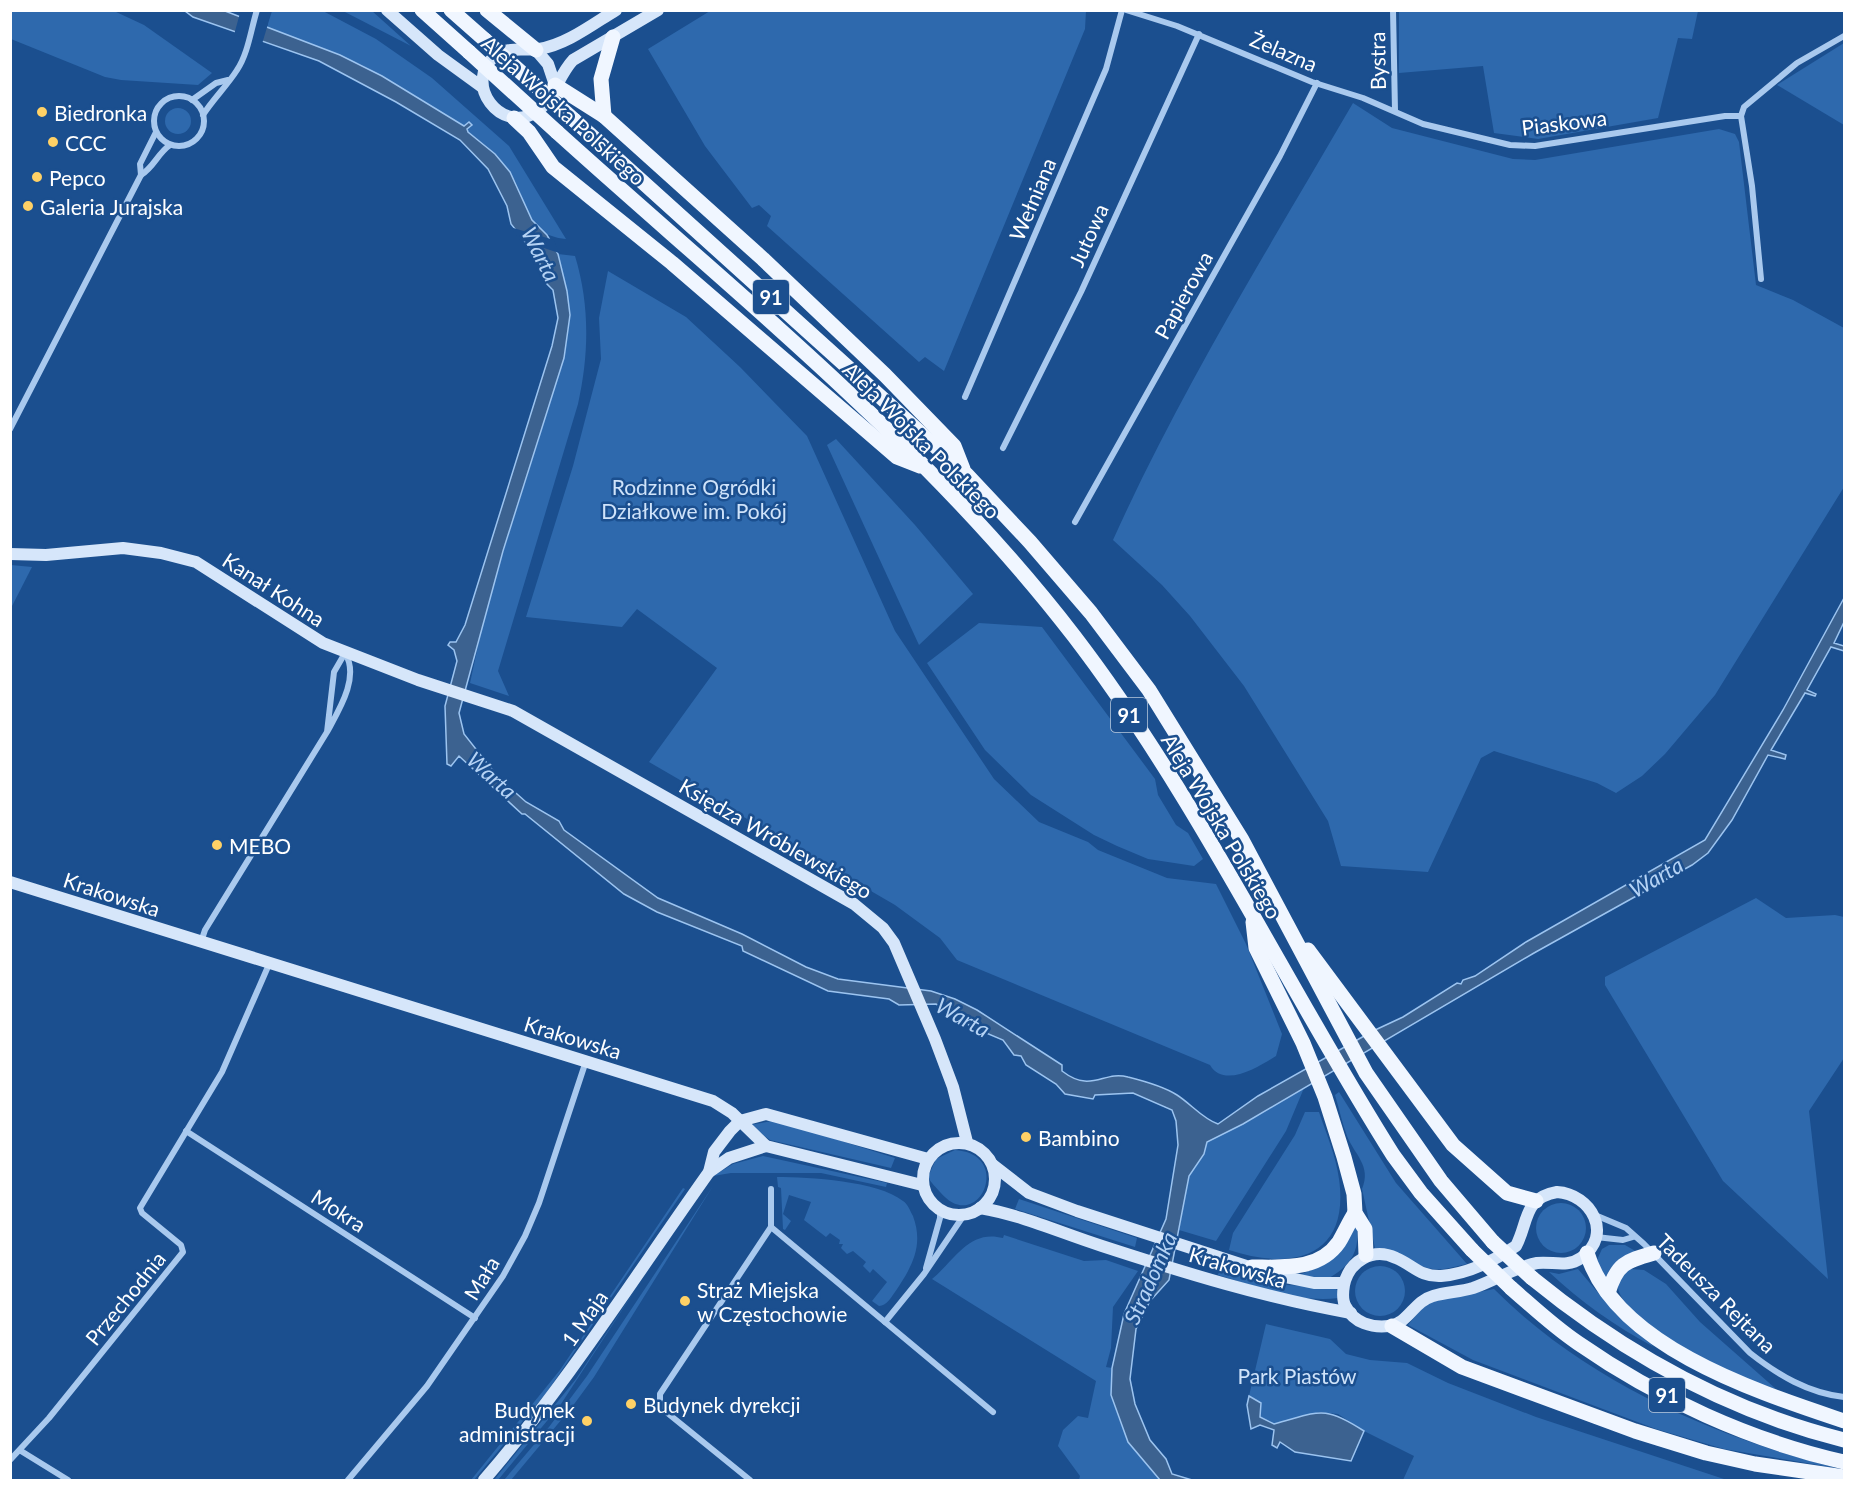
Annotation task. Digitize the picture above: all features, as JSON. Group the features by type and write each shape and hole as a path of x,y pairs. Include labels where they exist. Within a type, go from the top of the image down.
{"main road":[{"name":"Aleja Wojska Polskiego","path":"422,10 885,426 993,541 1074,636 1151,747 1212,845 1349,1082 1400,1165 1421,1193 1472,1250 1511,1288 1579,1344 1693,1410 1783,1444 1845,1462"},
{"name":"Aleja Wojska Polskiego","path":"452,10 966,474 1030,542 1091,613 1149,690 1242,840 1366,1073 1441,1180 1493,1242 1577,1315 1677,1377 1751,1411 1845,1440"},
{"path":"487,10 536,50"},
{"path":"603,116 601,80 613,38"},
{"path":"555,85 603,116 763,259 885,375 954,446 966,474"},
{"path":"514,118 530,132 553,167 672,263 897,457 922,467"},
{"path":"1278,910 1437,1125 1471,1163 1507,1193 1536,1201"},
{"path":"1252,916 1256,948 1303,1043 1325,1097 1354,1194 1355,1213 1365,1229 1366,1255"},
{"path":"1252,1267 1294,1267 1314,1262 1338,1243 1355,1213"},
{"path":"1587,1253 1597,1280 1643,1328 1708,1369 1773,1398 1845,1422"},
{"path":"1608,1293 1618,1268 1627,1261 1654,1253"},
{"path":"1392,1326 1462,1366 1635,1431 1706,1453 1755,1464 1845,1477"}],"street":[{"path":"203,115 223,92 228,80 239,68 257,10"},
{"path":"387,10 438,55 482,87"},
{"path":"616,10 561,42 536,50 504,51 494,57 483,76 482,87 490,105 496,111 514,118 536,112 550,96 562,72 573,60 658,10"},
{"name":"Żelazna","path":"1124,10 1199,34 1317,84 1395,111"},
{"name":"Wełniana","path":"965,397 1106,69 1124,10"},
{"name":"Bystra","path":"1393,10 1395,111"},
{"name":"Jutowa","path":"1003,448 1081,292 1199,34"},
{"path":"1761,279 1752,186 1741,116 1744,107 1797,63 1845,36"},
{"path":"536,50 548,64 555,85"},
{"path":"192,100 216,83 228,80"},
{"name":"Papierowa","path":"1075,522 1280,156 1317,84"},
{"path":"10,429 141,175 140,164 156,132 154,116 165,100 178,96 192,100 203,115 203,127 195,140 182,146 170,145 156,132"},
{"name":"Piaskowa","path":"1395,111 1423,124 1510,145 1535,146 1725,116 1741,116"},
{"path":"141,175 152,169 170,145"},
{"name":"Kanał Kohna","path":"10,554 46,555 123,549 161,553 196,562 323,643 418,680 508,709"},
{"path":"327,732 334,672 345,653"},
{"path":"201,942 205,930 340,709 351,672 350,662 345,653"},
{"name":"Księdza Wróblewskiego","path":"508,709 549,729 854,904 883,928 894,943 935,1039 952,1087 967,1142"},
{"name":"Krakowska","path":"10,882 713,1101 725,1107 766,1146 922,1185"},
{"name":"Przechodnia","path":"10,1460 21,1451 183,1252 181,1245 142,1213 140,1208 222,1072 271,962"},
{"name":"Mała","path":"348,1480 427,1386 475,1318 525,1236 539,1203 586,1061"},
{"path":"740,1121 773,1115 928,1159"},
{"name":"1 Maja","path":"484,1480 550,1400 709,1172 714,1152 740,1121"},
{"name":"Mokra","path":"186,1131 475,1318"},
{"path":"924,1274 940,1218 939,1210 922,1185 928,1159 944,1146 967,1142 982,1151 993,1165 995,1184 992,1194 980,1208 963,1215 939,1210"},
{"name":"1 Maja","path":"709,1172 734,1156 766,1146"},
{"name":"Krakowska","path":"993,1165 1029,1193 1138,1232 1297,1281 1344,1282"},
{"path":"750,1480 660,1407 658,1401 660,1394 771,1227 771,1189"},
{"path":"1351,1313 1344,1302 1344,1282 1355,1263 1366,1255 1382,1254 1396,1257 1414,1271 1426,1275 1458,1273 1489,1262 1516,1246 1529,1209 1544,1194 1567,1193 1583,1201 1595,1215 1596,1237 1587,1253 1569,1263 1533,1264 1470,1289 1427,1297 1401,1322 1392,1326"},
{"name":"Krakowska","path":"980,1208 1012,1215 1130,1255 1272,1298 1351,1313 1363,1323 1392,1326"},
{"path":"885,1322 924,1274 963,1215"},
{"name":"Tadeusza Rejtana","path":"1595,1215 1626,1228 1633,1237 1654,1253 1743,1346 1767,1367 1797,1383 1845,1397"},
{"path":"771,1227 993,1412"},
{"name":"Tadeusza Rejtana","path":"1596,1237 1623,1240 1633,1237"},
{"path":"21,1451 68,1480"}],"green space":[{"path":"1399,10 1698,11 1692,39 1678,38 1658,118 1538,139 1494,133 1483,66 1399,73"},
{"path":"10,11 114,11 144,25 212,73 198,85 105,77 11,39"},
{"path":"272,11 323,11 376,39 432,78 509,146 566,239 542,231 534,223 509,171 480,140 468,132 468,122 464,126 362,65 267,27"},
{"path":"343,11 372,11 411,46"},
{"path":"710,11 1086,11 1085,29 944,371 925,357 919,362 767,226 771,216 759,205 752,208 705,146 648,49"},
{"path":"1844,43 1844,125 1777,85"},
{"path":"1353,103 1392,128 1513,159 1535,160 1719,129 1735,134 1739,142 1756,285 1793,300 1844,328 1844,487 1715,695 1665,754 1642,776 1616,793 1597,783 1494,751 1481,758 1428,872 1341,866 1328,821 1244,686 1190,616 1162,585 1113,540 1139,484 1197,373"},
{"path":"178,108 187,112 191,121 187,130 178,134 169,130 165,121 169,112"},
{"path":"558,254 575,256 580,274 586,330 582,386 498,671 509,696 470,683 487,604 564,358 570,315"},
{"name":"Rodzinne Ogródki Działkowe im. Pokój","path":"608,271 686,317 740,367 807,436 895,631 994,779 1039,822 1088,842 1098,850 1167,878 1216,884 1246,944 1282,1034 1276,1056 1252,1070 1224,1075 1216,1072 1210,1065 957,960 940,938 895,905 649,762 717,668 637,609 622,627 526,617 573,466 601,359 599,318"},
{"path":"836,439 915,525 973,594 919,645 827,445"},
{"path":"10,565 32,567 11,608"},
{"path":"979,623 1042,627 1155,779 1158,795 1176,825 1188,833 1203,859 1194,866 1148,859 1094,835 1031,795 985,750 927,663"},
{"path":"1756,898 1786,918 1835,915 1844,917 1844,1058 1809,1111 1828,1279 1723,1181 1605,985 1605,977"},
{"path":"1304,1088 1286,1131 1216,1241 1179,1230 1189,1176 1204,1154 1207,1142"},
{"path":"1339,1092 1396,1183 1467,1264 1433,1269 1418,1265 1392,1251 1375,1248 1362,1189 1365,1174 1361,1161 1345,1131 1335,1095"},
{"path":"1305,1112 1319,1112 1336,1162 1340,1206 1335,1226 1326,1242 1312,1252 1294,1258 1274,1259 1229,1250 1233,1233 1295,1135"},
{"path":"772,1121 895,1158 891,1168 770,1140 750,1125"},
{"path":"955,1150 973,1155 983,1165 987,1177 984,1189 977,1200 967,1205 954,1203 940,1192 928,1177 936,1159"},
{"path":"763,1156 887,1183 886,1187 821,1173 731,1173 713,1176 733,1164"},
{"path":"777,1177 824,1179 861,1185 892,1194 906,1204 916,1227 917,1247 907,1274 886,1303 879,1306 872,1301 887,1282 873,1269 870,1273 863,1266 866,1262 853,1251 847,1254 841,1248 843,1244 839,1244 840,1240 830,1233 826,1237 804,1220 811,1202 789,1195 783,1214 791,1221 785,1230 783,1229 781,1188 778,1187"},
{"path":"713,1186 594,1377 511,1480 504,1480 549,1427 587,1376"},
{"path":"683,1188 685,1189 547,1392 474,1480 471,1480 560,1370"},
{"path":"1019,1199 1137,1238 1135,1247 1015,1209"},
{"path":"1561,1203 1579,1210 1586,1228 1579,1246 1561,1253 1543,1246 1536,1228 1543,1210"},
{"path":"1355,1218 1356,1246 1345,1267 1329,1278 1297,1276 1325,1264"},
{"path":"1004,1235 1084,1261 1106,1260 1138,1271 1113,1307 1111,1348 1106,1367 1112,1368 1114,1402 1123,1429 1138,1454 1160,1480 1079,1480 1080,1476 1058,1446 1063,1430 1078,1416 1088,1418 1096,1381 932,1279 972,1242 991,1236 1003,1238"},
{"path":"1609,1245 1625,1245 1637,1252 1617,1261 1604,1281 1596,1262 1602,1249"},
{"path":"1221,1265 1288,1285 1335,1288 1338,1291 1338,1298 1308,1298 1262,1288 1218,1275"},
{"path":"1380,1266 1398,1273 1405,1291 1398,1309 1380,1316 1362,1309 1355,1291 1362,1273"},
{"path":"1578,1269 1616,1314 1654,1347 1599,1313 1549,1272 1559,1274"},
{"path":"1630,1269 1644,1270 1666,1284 1700,1322 1776,1389 1741,1378 1691,1352 1634,1312 1623,1299 1618,1287 1622,1276"},
{"path":"643,1278 561,1404 498,1480 494,1480 576,1379"},
{"path":"1494,1289 1530,1322 1569,1351 1610,1378 1653,1401 1698,1422 1743,1439 1836,1468 1724,1449 1656,1429 1473,1360 1408,1325 1424,1306 1434,1301"},
{"name":"Park Piastów","path":"1266,1324 1330,1339 1346,1354 1370,1360 1407,1363 1448,1383 1536,1417 1727,1480 1403,1480 1414,1456 1364,1431 1338,1414 1319,1412 1274,1424 1260,1417 1261,1403 1249,1396"}],"water":[{"path":"185,11 225,11 340,55 382,76 464,126 469,122 472,125 467,129 468,132 495,154 510,172 532,220 547,235 558,254 570,315 564,358 503,551 459,713 464,734 498,777 526,802 559,821 564,830 658,898 742,934 806,967 838,979 931,991 955,999 977,1010 1062,1065 1062,1071 1072,1078 1089,1081 1119,1076 1147,1082 1177,1095 1207,1119 1218,1124 1258,1096 1373,1031 1403,1017 1457,983 1461,984 1463,980 1475,976 1526,942 1705,840 1783,710 1844,598 1844,622 1834,643 1844,646 1844,651 1831,647 1807,690 1816,694 1815,696 1805,693 1771,750 1786,755 1785,759 1768,755 1732,820 1708,853 1692,865 1534,953 1243,1124 1207,1142 1204,1154 1189,1176 1169,1280 1150,1301 1136,1329 1130,1379 1135,1404 1150,1440 1166,1459 1172,1474 1192,1480 1160,1480 1128,1442 1111,1395 1112,1368 1124,1314 1166,1219 1178,1145 1176,1121 1172,1110 1133,1093 1095,1095 1093,1099 1065,1094 1056,1084 1026,1065 1021,1056 1014,1055 1003,1040 972,1027 936,1004 899,1005 889,999 828,991 743,951 742,946 657,912 624,894 525,814 522,814 459,756 451,766 447,764 445,706 457,661 454,650 448,645 450,642 456,642 465,625 552,346 558,318 553,290 547,284 538,258 511,224 507,206 488,169 460,140 396,102 319,61 193,17"},
{"path":"1249,1396 1261,1403 1260,1417 1274,1424 1320,1413 1350,1422 1364,1431 1351,1461 1295,1452 1280,1442 1277,1448 1272,1445 1274,1430 1260,1425 1251,1429 1247,1405"}],"pier":[{"path":"240,13 268,24 262,44 234,35"},
{"path":"510,227 554,240 559,253 520,240"}],"place":[{"name":"Biedronka","path":"42,112"},
{"name":"CCC","path":"53,142"},
{"name":"Pepco","path":"37,177"},
{"name":"Galeria Jurajska","path":"28,206"},
{"name":"MEBO","path":"217,845"},
{"name":"Bambino","path":"1026,1137"},
{"name":"Straż Miejska w Częstochowie","path":"685,1301"},
{"name":"Budynek dyrekcji","path":"631,1404"},
{"name":"Budynek administracji","path":"587,1421"}],"water label":[{"name":"Warta","path":"541,254"},
{"name":"Warta","path":"492,775"},
{"name":"Warta","path":"1656,877"},
{"name":"Warta","path":"963,1017"},
{"name":"Stradomka","path":"1150,1278"}]}
